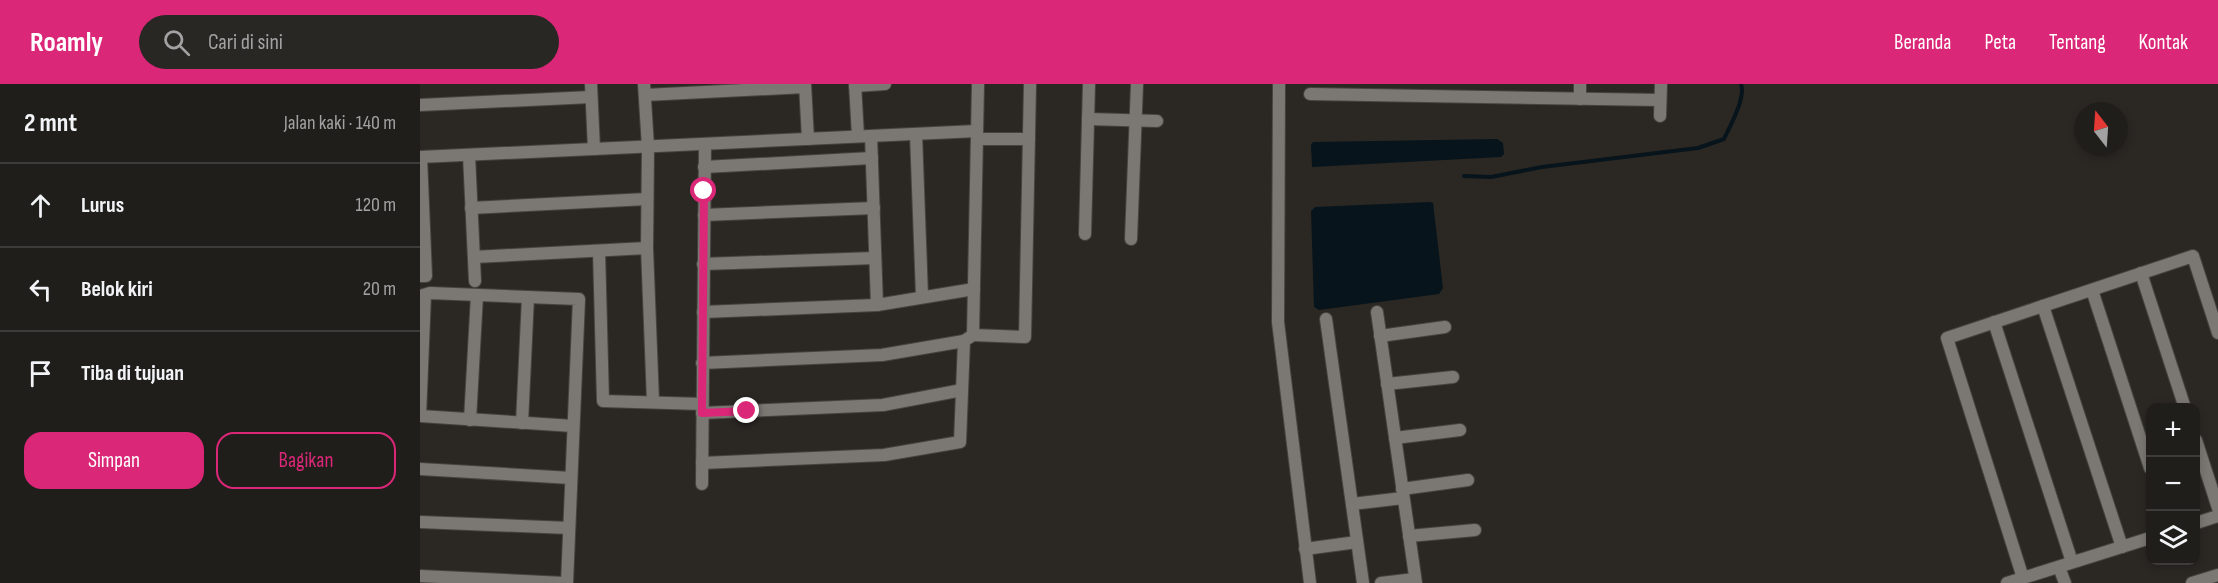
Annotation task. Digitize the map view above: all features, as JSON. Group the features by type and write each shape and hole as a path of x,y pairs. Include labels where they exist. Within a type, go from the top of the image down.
{"street":[{"path":"591,84 594,149"},
{"path":"858,136 855,85 885,84"},
{"path":"702,463 884,455 960,442 962,390 974,289 978,84"},
{"path":"702,363 882,355 969,338 1025,338 1030,84"},
{"path":"1085,234 1089,84"},
{"path":"1131,238 1137,84"},
{"path":"1279,84 1278,322 1310,583"},
{"path":"1580,84 1580,99"},
{"path":"1660,116 1661,84"},
{"path":"653,401 647,248 648,147 645,90 805,85 808,139"},
{"path":"1310,94 1335,89 1660,100"},
{"path":"420,105 591,97"},
{"path":"1088,119 1157,121"},
{"path":"916,134 922,296"},
{"path":"420,276 426,276 421,157 916,134 977,135 1029,140"},
{"path":"871,136 877,304"},
{"path":"702,484 705,144"},
{"path":"469,155 475,281"},
{"path":"704,167 872,158"},
{"path":"471,208 648,199"},
{"path":"704,215 874,208"},
{"path":"474,256 647,248"},
{"path":"599,250 603,401 653,401 702,409 883,405 962,390"},
{"path":"2023,578 1947,338 2193,256 2218,333"},
{"path":"703,264 875,258"},
{"path":"2141,273 2183,403"},
{"path":"703,312 877,304 974,289"},
{"path":"2092,290 2147,457"},
{"path":"420,576 565,583 569,528 579,299 430,293 423,296 420,416 573,426"},
{"path":"470,420 477,295"},
{"path":"522,423 528,297"},
{"path":"2043,306 2122,547"},
{"path":"1377,312 1415,581 1381,583"},
{"path":"1326,319 1363,583"},
{"path":"1994,322 2072,562"},
{"path":"1380,336 1445,327"},
{"path":"1387,384 1453,377"},
{"path":"1395,438 1460,430"},
{"path":"2200,452 2218,508"},
{"path":"420,470 571,478"},
{"path":"1352,504 1468,480"},
{"path":"2200,522 2218,516"},
{"path":"420,522 569,528"},
{"path":"1409,536 1475,530"},
{"path":"2009,583 2146,540"},
{"path":"1305,549 1357,542"},
{"path":"2059,567 2065,583"},
{"path":"2192,583 2218,575"}],"shaded area":[{"path":"1497,139 1503,143 1504,154 1501,157 1312,167 1311,145 1313,142"},
{"path":"1433,203 1443,288 1439,294 1319,310 1314,307 1311,211 1315,207"}],"waterway":[{"path":"1464,176 1491,177 1542,167 1698,148 1724,139 1739,104 1741,84"}],"route":[{"path":"704,191 702,413 747,411"}]}
